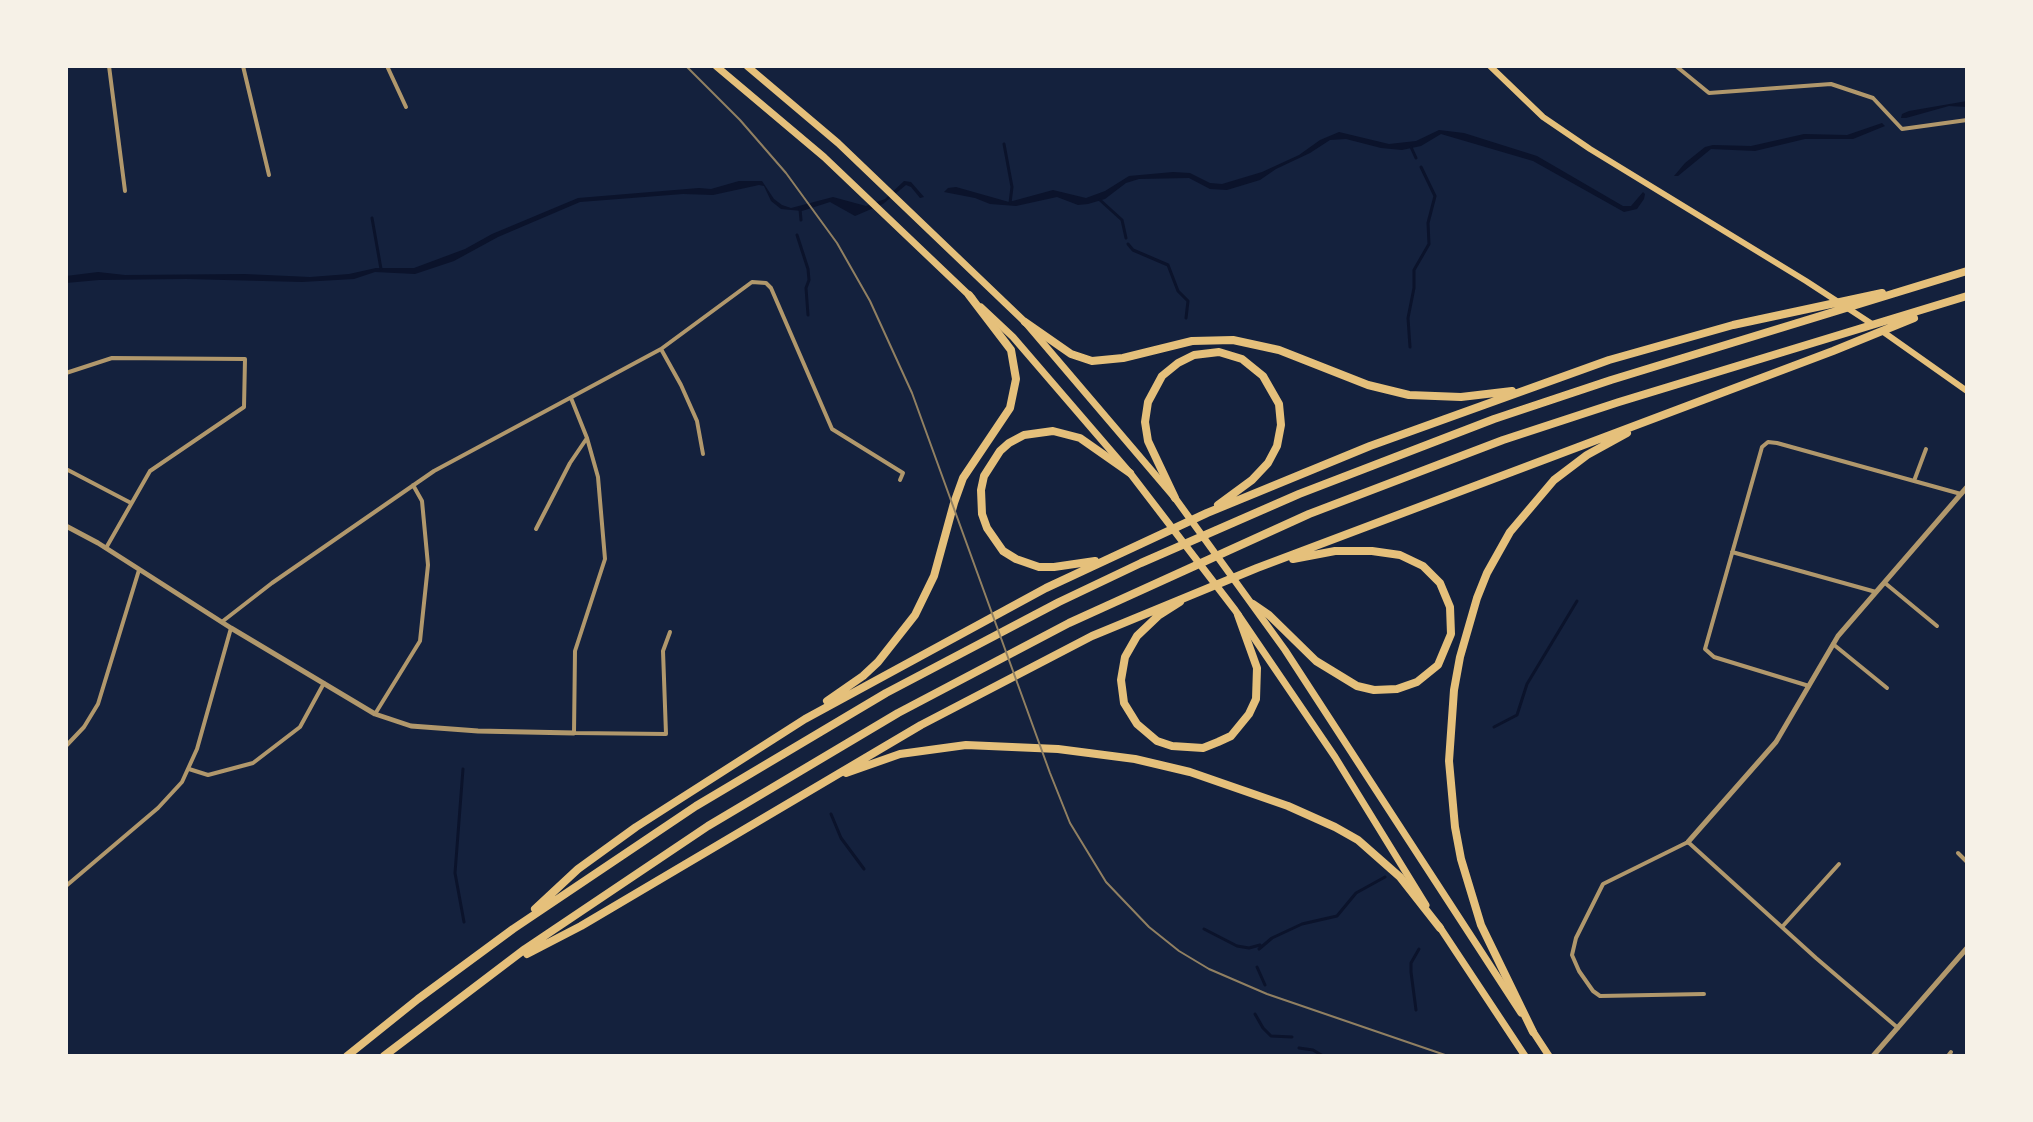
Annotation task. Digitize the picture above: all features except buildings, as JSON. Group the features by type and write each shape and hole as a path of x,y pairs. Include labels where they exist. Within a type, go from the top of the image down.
{"highway":[{"path":"716,66 824,157 1013,337 1157,506 1237,613 1335,757 1440,928 1525,1056"},
{"path":"747,66 838,143 972,268 1025,322 1175,498 1253,604 1549,1056"},
{"path":"347,1056 513,929 696,806 798,744 972,647 1141,563 1363,468 1494,419 1687,356 1967,271"},
{"path":"513,929 589,860 805,719 962,632 1207,513 1370,446 1609,360 1733,325 1930,284"},
{"path":"805,719 863,676 908,625 934,576 963,478 1010,408 1016,379 1011,350 969,295"},
{"path":"501,968 581,926 823,781 1008,678 1092,636 1257,568 1833,351 1967,297"},
{"path":"384,1056 623,881 796,772 968,676 1153,583 1309,514 1503,440 1967,297"},
{"path":"1025,322 1071,354 1092,361 1123,358 1192,341 1233,340 1279,350 1368,385 1409,395 1452,397 1517,391"},
{"path":"1175,498 1148,441 1145,422 1151,393 1170,369 1194,355 1219,352 1242,359 1263,376 1275,394 1281,417 1280,434 1268,463 1252,480 1207,513"},
{"path":"1533,1032 1481,925 1461,859 1449,761 1450,724 1460,657 1487,573 1523,514 1570,467 1653,418"},
{"path":"1108,559 1039,567 1003,551 987,528 982,514 984,476 990,464 1009,443 1024,435 1053,431 1080,438 1130,473"},
{"path":"1253,604 1269,615 1316,661 1344,680 1374,690 1397,689 1428,675 1444,657 1451,634 1450,607 1440,583 1423,566 1400,555 1335,551 1257,568"},
{"path":"1198,591 1147,625 1125,657 1121,680 1124,703 1137,724 1157,741 1189,749 1203,748 1231,736 1249,714 1257,691 1257,668 1237,613"},
{"path":"823,781 900,754 966,745 1058,749 1165,765 1257,793 1335,827 1387,864 1440,928"}],"main road":[{"path":"1490,66 1543,117 1806,281 1967,391"}],"street":[{"path":"109,66 125,191"},
{"path":"243,66 269,175"},
{"path":"387,66 406,107"},
{"path":"1676,66 1709,93 1825,83 1870,96 1902,129 1967,120"},
{"path":"223,621 413,485 462,455 661,349 739,290 760,281 771,288 832,429 903,473 900,480"},
{"path":"661,349 697,421 703,454"},
{"path":"66,373 112,358 245,359 244,407 150,471 106,548"},
{"path":"571,398 598,477 605,559 575,651 574,733"},
{"path":"536,529 570,463 587,438"},
{"path":"1809,686 1714,657 1706,651 1705,642 1760,451 1768,442 1961,494"},
{"path":"1914,481 1926,449"},
{"path":"66,469 131,503"},
{"path":"375,714 420,641 428,565 422,501 413,485"},
{"path":"1704,994 1600,996 1586,981 1572,955 1576,938 1603,884 1688,842 1776,742 1833,643 1967,487"},
{"path":"66,526 375,714 411,726 478,731 666,734 663,651 670,632"},
{"path":"1732,552 1877,592"},
{"path":"66,746 84,727 98,704 139,569"},
{"path":"1885,583 1937,626"},
{"path":"66,886 158,808 182,782 197,749 231,628"},
{"path":"1833,643 1887,688"},
{"path":"189,769 208,775 253,763 300,727 324,683"},
{"path":"1688,842 1898,1028"},
{"path":"1958,853 1967,862"},
{"path":"1782,927 1839,864"},
{"path":"1873,1056 1967,948"}],"water":[{"path":"1967,101 1967,107 1949,106 1901,118 1909,111"},
{"path":"1882,123 1885,126 1853,139 1805,139 1755,151 1711,149 1674,176 1705,147 1751,146 1804,134 1847,135"},
{"path":"1439,130 1464,133 1537,156 1623,206 1631,206 1643,192 1644,199 1637,209 1624,212 1533,161 1441,134 1421,146 1402,150 1346,139 1330,140 1260,180 1227,190 1210,189 1189,178 1139,179 1126,183 1105,199 1088,204 1078,205 1057,197 1016,206 990,204 944,192 956,187 1009,202 1053,190 1086,198 1105,191 1129,176 1173,172 1190,173 1210,183 1222,184 1262,172 1339,132 1389,144 1416,141"},
{"path":"739,181 762,181 774,199 791,208 833,197 866,206 885,199 904,181 911,182 924,197 920,198 906,185 883,204 855,216 830,202 802,211 781,209 771,201 764,186 759,185 713,195 683,194 580,202 498,237 454,261 415,274 375,272 354,279 302,282 186,279 66,283 66,276 98,272 310,277 376,268 414,268 465,249 492,234 578,198 711,189"}],"waterway":[{"path":"1004,144 1012,187 1010,203"},
{"path":"1411,147 1416,158"},
{"path":"1410,347 1408,318 1414,270 1429,244 1428,223 1435,196 1421,167"},
{"path":"1100,200 1122,220 1126,238"},
{"path":"800,209 801,220"},
{"path":"372,218 381,269"},
{"path":"797,235 808,269 808,315"},
{"path":"1128,244 1133,250 1168,265 1178,291 1188,301 1186,318"},
{"path":"1494,727 1517,715 1527,684 1577,601"},
{"path":"463,769 455,873 464,922"},
{"path":"831,814 841,838 864,869"},
{"path":"1259,949 1272,938 1302,924 1337,916 1356,893 1385,877"},
{"path":"1204,929 1237,946 1249,948 1260,945"},
{"path":"1416,1010 1411,963 1419,949"},
{"path":"1257,967 1265,985"},
{"path":"1255,1014 1271,1036 1292,1037"},
{"path":"1299,1048 1313,1050 1323,1056"}],"tram line":[{"path":"686,66 740,120 786,173 837,243 870,301 912,393 1070,823 1106,882 1149,927 1179,951 1209,969 1267,994 1448,1056"}]}
